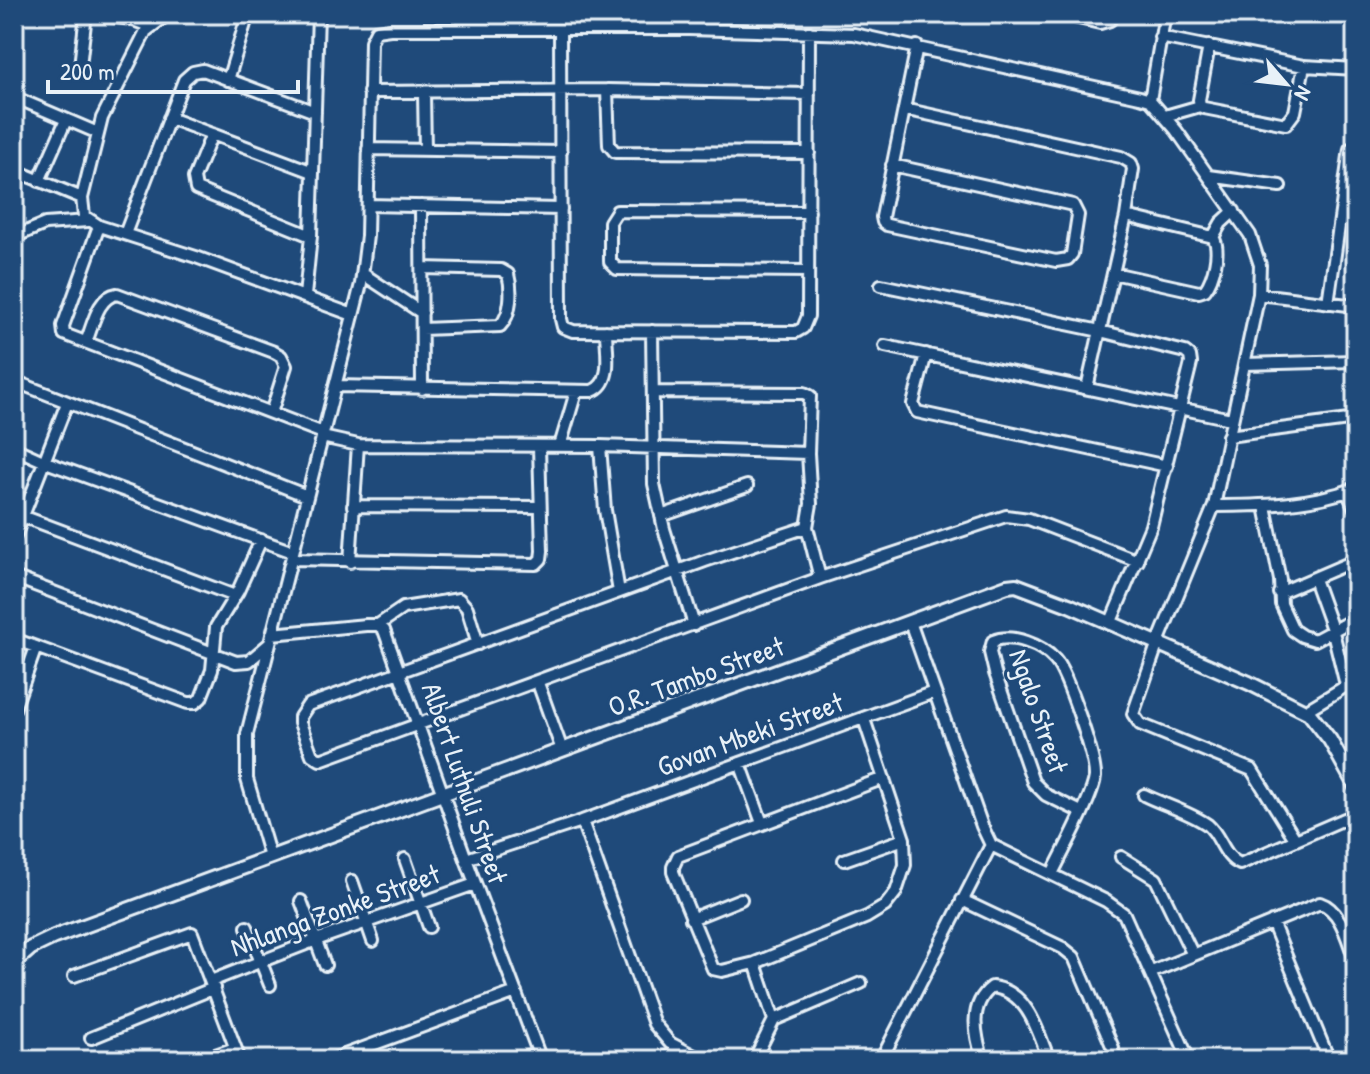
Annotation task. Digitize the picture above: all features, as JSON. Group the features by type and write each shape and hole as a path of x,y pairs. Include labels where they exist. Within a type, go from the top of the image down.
{"street":[{"path":"80,66 86,14"},
{"path":"97,14 131,17 149,26"},
{"path":"88,221 82,209 82,198 107,106 149,26 168,14"},
{"path":"228,80 248,14"},
{"path":"305,296 311,236 318,14"},
{"path":"666,14 666,29"},
{"path":"1061,14 1100,23 1110,20 1113,14"},
{"path":"1150,100 1165,14"},
{"path":"270,857 247,779 245,749 250,715 363,274 368,205 371,41 380,29 666,29 854,34 1150,100 1165,116 1250,235 1258,256 1259,294 1214,506 1157,645 1136,702 1134,718 1140,724 1252,770 1295,839"},
{"path":"560,30 562,324 568,330 606,331 800,330 808,316 809,32"},
{"path":"1160,37 1304,66 1356,69"},
{"path":"892,165 1073,205 1078,215 1072,254 1068,259 1056,261 886,225 882,217 892,165 917,46"},
{"path":"1200,106 1209,46"},
{"path":"1165,116 1200,106 1286,124 1295,112 1304,66"},
{"path":"125,234 184,80 193,72 203,70 315,112"},
{"path":"369,92 607,90 809,94"},
{"path":"607,90 609,145 615,152 809,153"},
{"path":"424,93 425,150"},
{"path":"14,97 98,133"},
{"path":"904,109 1125,158 1131,163 1133,169 1126,216 1087,388"},
{"path":"169,118 313,172"},
{"path":"39,181 66,120"},
{"path":"212,134 194,178 196,189 311,236"},
{"path":"368,149 561,152"},
{"path":"1328,303 1350,149"},
{"path":"14,170 82,198"},
{"path":"1209,176 1280,186"},
{"path":"368,205 561,209"},
{"path":"421,206 422,389"},
{"path":"808,271 617,269 610,262 610,222 617,211 809,212"},
{"path":"1213,237 1221,223 1234,211"},
{"path":"1126,216 1213,237"},
{"path":"14,237 45,224 88,221 353,315"},
{"path":"99,226 62,329 64,334 323,435 358,445 600,446 808,453"},
{"path":"1113,273 1203,292 1209,285 1217,247 1213,237"},
{"path":"422,268 501,270 508,274 510,285 508,315 500,326 422,329"},
{"path":"363,274 422,313"},
{"path":"881,285 1100,331 1188,354 1191,363 1181,410 1151,526 1110,624"},
{"path":"86,342 103,301 109,295 117,294 274,352 281,356 286,366 271,413"},
{"path":"1259,294 1356,306"},
{"path":"335,386 596,390 605,380 606,331"},
{"path":"652,331 654,484 694,625"},
{"path":"885,346 1231,419"},
{"path":"926,354 913,404 917,412 1167,466"},
{"path":"1245,364 1356,361"},
{"path":"14,381 307,496"},
{"path":"560,446 576,392"},
{"path":"653,392 807,394 811,401 808,453 811,504 807,527 820,578"},
{"path":"14,539 67,403"},
{"path":"1228,436 1356,419"},
{"path":"350,562 358,445"},
{"path":"600,446 605,510 619,592"},
{"path":"14,448 261,540 293,556 350,562 536,564 542,556 539,447"},
{"path":"661,516 747,486"},
{"path":"1214,506 1265,506 1351,490 1356,511"},
{"path":"353,506 540,507"},
{"path":"1265,506 1280,580 1281,604 1297,634 1315,640 1356,618"},
{"path":"22,516 235,596"},
{"path":"807,527 308,705 300,717 300,723 312,755 320,760 419,726 820,578 1006,516 1029,519 1138,561"},
{"path":"14,639 192,704 203,693 212,670 216,627 235,596 261,540"},
{"path":"1279,593 1356,560"},
{"path":"14,577 236,662 253,659 271,639 378,625 403,608 459,599 467,608 478,644"},
{"path":"1305,711 1351,682 1314,579"},
{"name":"O.R. Tambo Street","path":"14,963 31,948 54,937 1007,586 1016,585 1110,624 1249,683 1305,711 1323,729 1356,787"},
{"path":"910,622 991,845 1106,901 1124,914 1189,1060"},
{"name":"Albert Luthuli Street","path":"378,625 386,633 401,672 442,794 540,1057"},
{"name":"Ngalo Street","path":"1052,874 1081,812 1094,783 1094,762 1059,666 1053,658 1032,645 1009,637 997,639 991,644 991,658 1033,782 1046,795 1081,812"},
{"path":"14,709 36,647"},
{"path":"538,683 562,750"},
{"name":"Govan Mbeki Street","path":"466,859 582,821 934,692"},
{"path":"864,719 884,778 904,839 906,857 896,892 885,906 867,917 755,963 722,971 713,969 673,872 676,859 686,852 884,778"},
{"path":"740,763 762,823"},
{"path":"1144,795 1209,826 1235,863 1244,862 1356,814"},
{"path":"582,821 654,1024 663,1037 702,1060"},
{"path":"844,860 904,839"},
{"path":"881,1060 991,845"},
{"path":"1121,857 1156,879 1193,955"},
{"path":"405,859 429,927"},
{"path":"352,881 373,941"},
{"name":"Nhlanga Zonke Street","path":"212,984 316,940 475,884"},
{"path":"691,919 741,899"},
{"path":"962,900 1063,948 1074,957 1113,1048 1113,1060"},
{"path":"301,901 325,965"},
{"path":"1152,972 1312,905 1327,905 1337,915 1356,962"},
{"path":"1272,922 1329,1060"},
{"path":"247,927 270,985"},
{"name":"Nhlanga Zonke Street","path":"74,976 192,933 240,1060"},
{"path":"755,963 774,1020"},
{"path":"754,1060 774,1020 861,983"},
{"path":"91,1038 212,984"},
{"path":"983,1060 974,1022 978,1005 992,987 1023,1002 1049,1060"},
{"path":"331,1060 516,992"},
{"path":"201,1060 235,1048"},
{"path":"659,1060 682,1050"},
{"path":"520,1060 540,1057"}]}
